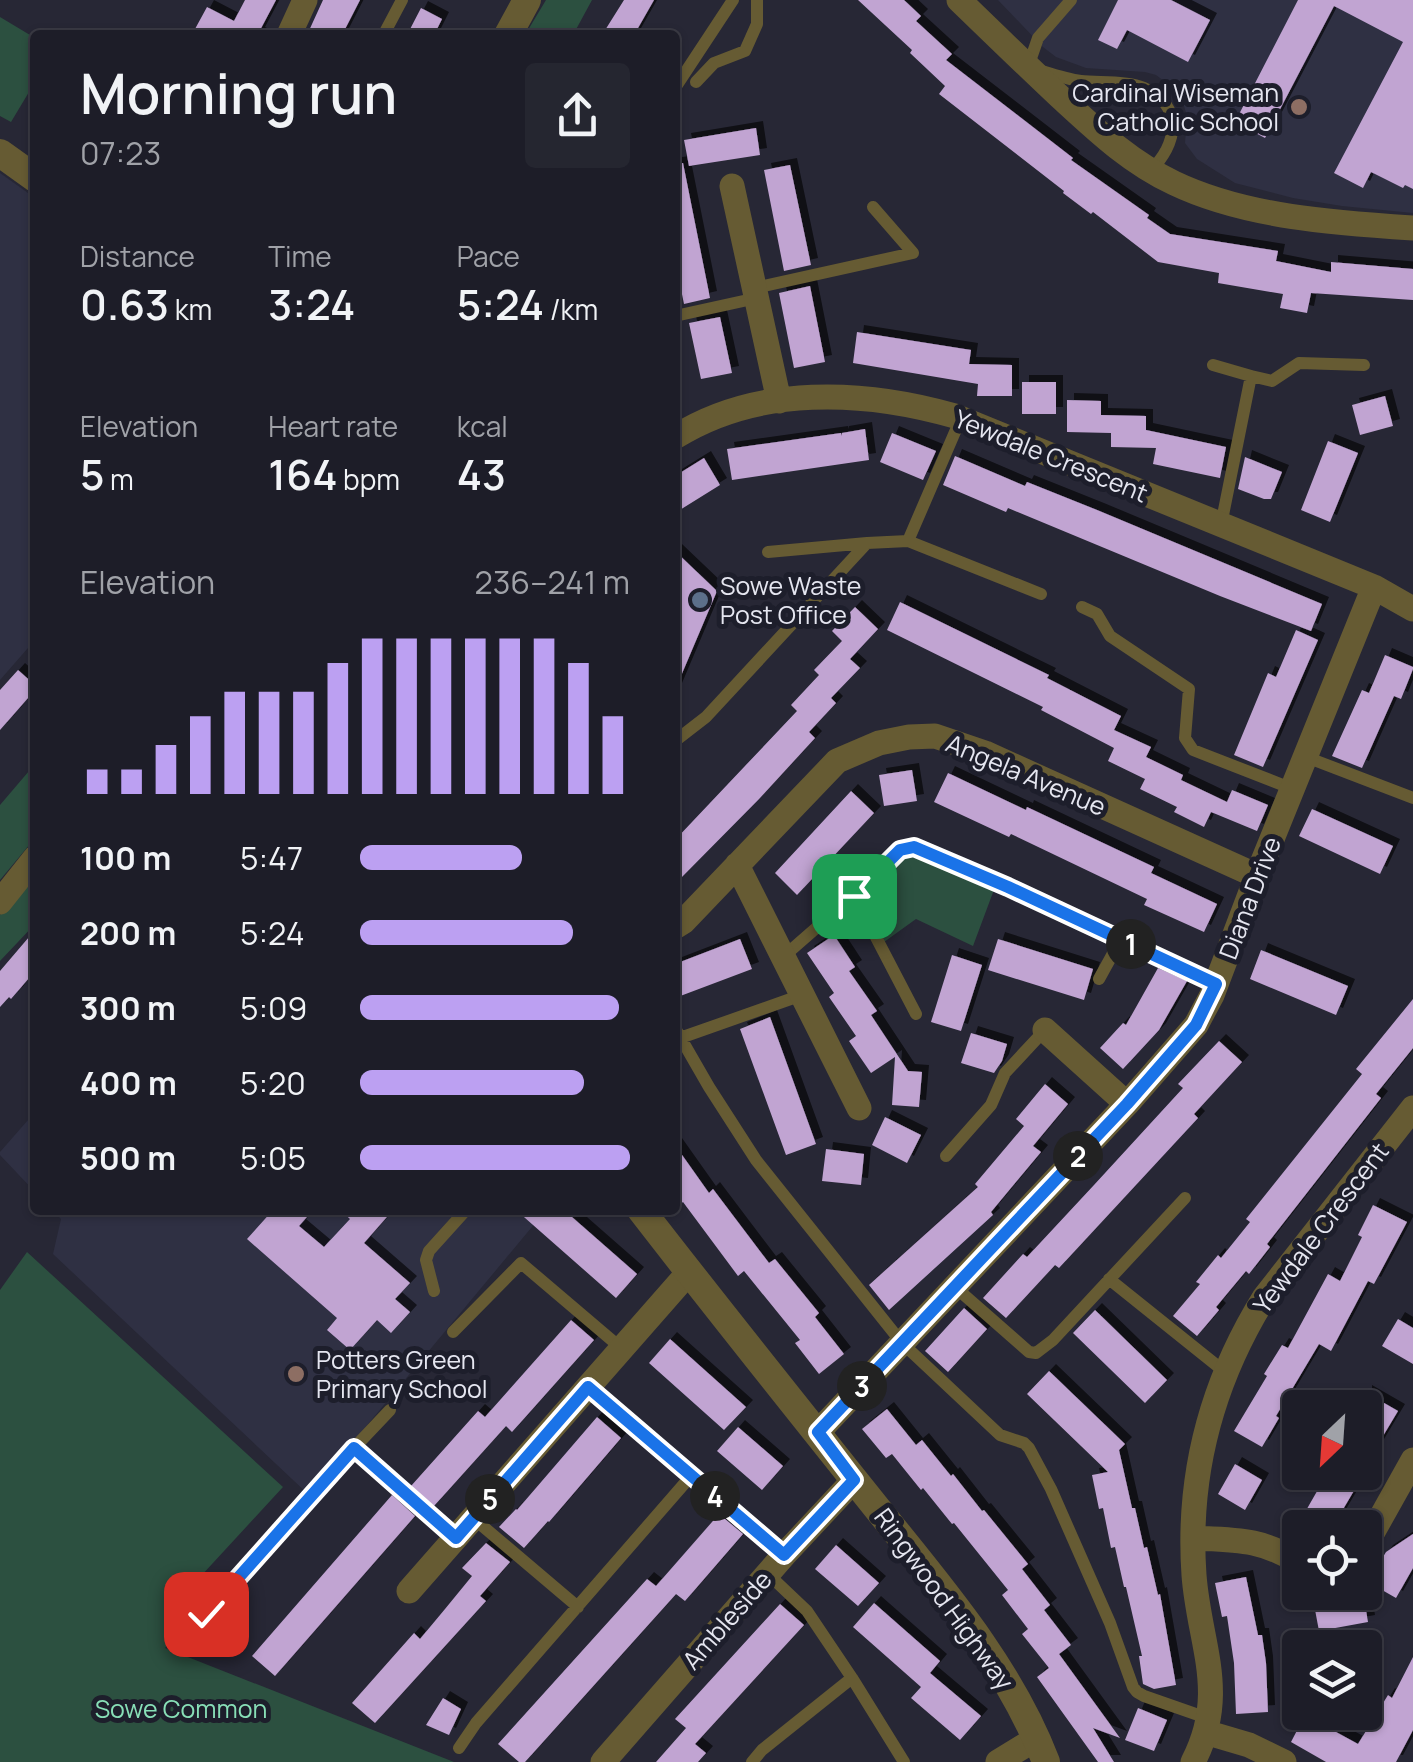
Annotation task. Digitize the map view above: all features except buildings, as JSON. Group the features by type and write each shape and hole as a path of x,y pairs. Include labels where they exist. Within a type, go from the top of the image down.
{"street":[{"path":"291,30 305,0"},
{"path":"511,30 528,0"},
{"path":"960,0 1112,145 1150,171 1219,201 1321,221 1413,228"},
{"path":"0,154 30,175"},
{"path":"732,186 779,401"},
{"name":"Yewdale Crescent","path":"680,435 720,416 779,401 853,396 907,403 961,418 1374,587 1413,609"},
{"name":"Diana Drive","path":"818,1432 1127,1104 1196,1025 1216,984 1374,587"},
{"name":"Angela Avenue","path":"680,924 838,761 879,743 909,737 936,736 985,753 1258,876"},
{"path":"0,902 30,864"},
{"path":"737,864 858,1108"},
{"path":"1045,1030 1127,1104"},
{"name":"Yewdale Crescent","path":"1193,1762 1212,1691 1194,1572 1195,1500 1210,1415 1225,1372 1264,1298 1413,1108"},
{"name":"Ringwood Highway","path":"646,1215 956,1608 1010,1688 1042,1750"},
{"path":"409,1592 689,1272"},
{"path":"1382,1516 1413,1460"},
{"name":"Ambleside","path":"603,1762 854,1480"},
{"path":"1194,1538 1266,1544 1282,1552"},
{"path":"1206,1724 1284,1762"},
{"path":"998,1762 1042,1750"}],"lane":[{"path":"386,30 402,0"},
{"path":"696,82 714,63 745,51 758,24 756,0"},
{"path":"680,80 730,1"},
{"path":"1066,2 1038,38 1028,67 1076,80 1142,86 1160,99 1174,128 1172,142 1162,160 1150,171"},
{"path":"680,315 913,253 873,207"},
{"path":"1213,365 1272,381 1299,363 1364,365"},
{"path":"1220,525 1251,376"},
{"path":"908,541 961,418"},
{"path":"768,552 908,541 1041,594"},
{"path":"680,737 706,717 868,543"},
{"path":"1082,607 1097,614 1110,636 1189,689 1185,738 1193,750 1293,789"},
{"path":"1306,757 1413,798"},
{"path":"783,957 900,850 914,847 1216,984"},
{"path":"854,896 916,1014"},
{"path":"1100,980 1121,939"},
{"path":"680,1032 802,995"},
{"path":"946,1156 991,1105 1005,1073 1045,1030"},
{"path":"680,1036 756,1160 902,1343 1000,1435 1029,1448 1110,1623 1132,1687 1206,1724"},
{"path":"955,1286 1029,1352 1036,1353 1053,1340 1185,1198"},
{"path":"434,1291 426,1260 429,1251 461,1215"},
{"path":"453,1332 521,1263 621,1348"},
{"path":"1109,1279 1225,1372"},
{"path":"588,1387 692,1476 776,1564 904,1762"},
{"path":"206,1614 390,1410"},
{"path":"354,1448 456,1538"},
{"path":"459,1748 476,1722 692,1476"},
{"path":"473,1518 578,1607"},
{"path":"752,1762 790,1726 852,1678"}],"shaded area":[{"name":"Cardinal Wiseman Catholic School","path":"998,0 1413,0 1413,213 1293,198 1235,183 1197,159 1185,143 1187,116 1182,99 1172,87 1145,72 1086,68 1056,57"},
{"path":"0,173 30,194 30,646 0,680"},
{"path":"30,1118 30,1187 0,1155"},
{"name":"Potters Green Primary School","path":"57,1215 542,1215 309,1495 53,1254 61,1219"}],"green space":[{"path":"546,0 592,0 576,30 528,30"},
{"path":"0,17 30,35 30,90 11,122 0,116"},
{"path":"30,770 30,844 0,880 0,805"},
{"path":"920,856 995,887 973,946 916,919 884,942 870,914 867,888 892,860"},
{"path":"30,877 30,929 0,961 0,915"},
{"name":"Sowe Common","path":"27,1252 283,1487 189,1589 202,1607 165,1648 454,1762 0,1762 0,1290"}],"place":[{"name":"Cardinal Wiseman Catholic School","path":"1299,107"},
{"name":"Sowe Waste Post Office","path":"700,600"},
{"name":"Potters Green Primary School","path":"296,1374"}],"route":[{"path":"206,1614 354,1448 456,1538 588,1387 784,1555 854,1480 818,1432 1127,1104 1196,1025 1216,984 914,847 900,850 854,896"}]}
